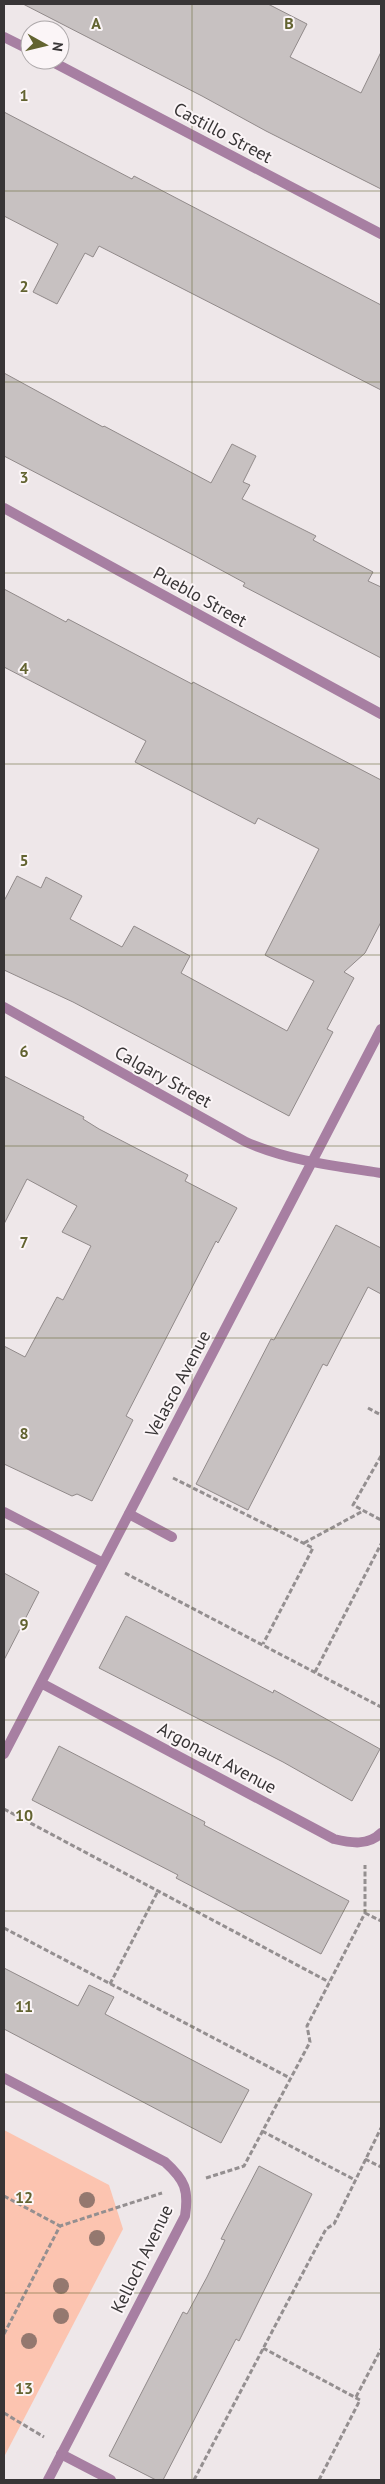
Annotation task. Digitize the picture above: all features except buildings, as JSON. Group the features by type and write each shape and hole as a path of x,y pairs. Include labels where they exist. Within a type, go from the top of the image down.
{"street":[{"path":"4,36 20,45"},
{"name":"Castillo Street","path":"68,70 381,234"},
{"name":"Pueblo Street","path":"4,508 381,714"},
{"name":"Calgary Street","path":"4,1007 246,1142 275,1154 311,1163 381,1173"},
{"name":"Velasco Avenue","path":"4,1754 381,1029"},
{"path":"4,1512 103,1564"},
{"path":"129,1514 172,1536"},
{"name":"Argonaut Avenue","path":"40,1684 334,1839 351,1843 364,1842"},
{"path":"364,1842 381,1833"},
{"name":"Kelloch Avenue","path":"4,2078 165,2162 177,2173 185,2186 187,2201 184,2216 48,2480"},
{"path":"62,2454 111,2480"}],"path":[{"path":"368,1408 381,1415"},
{"path":"381,1456 353,1506 381,1520"},
{"path":"153,1467 312,1548 262,1644"},
{"path":"303,1544 363,1511"},
{"path":"315,1672 381,1544"},
{"path":"103,1564 140,1580 381,1707"},
{"path":"4,1809 329,1982"},
{"path":"4,2333 60,2226 244,2166 310,2042 307,2026 365,1912 364,1842"},
{"path":"110,1984 158,1890"},
{"path":"365,1912 381,1921"},
{"path":"4,1928 290,2078"},
{"path":"194,2480 326,2229 334,2224 349,2197 355,2180 381,2128"},
{"path":"262,2131 355,2180"},
{"path":"366,2159 381,2167"},
{"path":"4,2196 60,2226"},
{"path":"263,2348 360,2400 319,2480"},
{"path":"356,2397 381,2349"},
{"path":"4,2413 40,2434 62,2454"}],"shaded area":[{"path":"4,2130 109,2185 123,2229 4,2457"}]}
